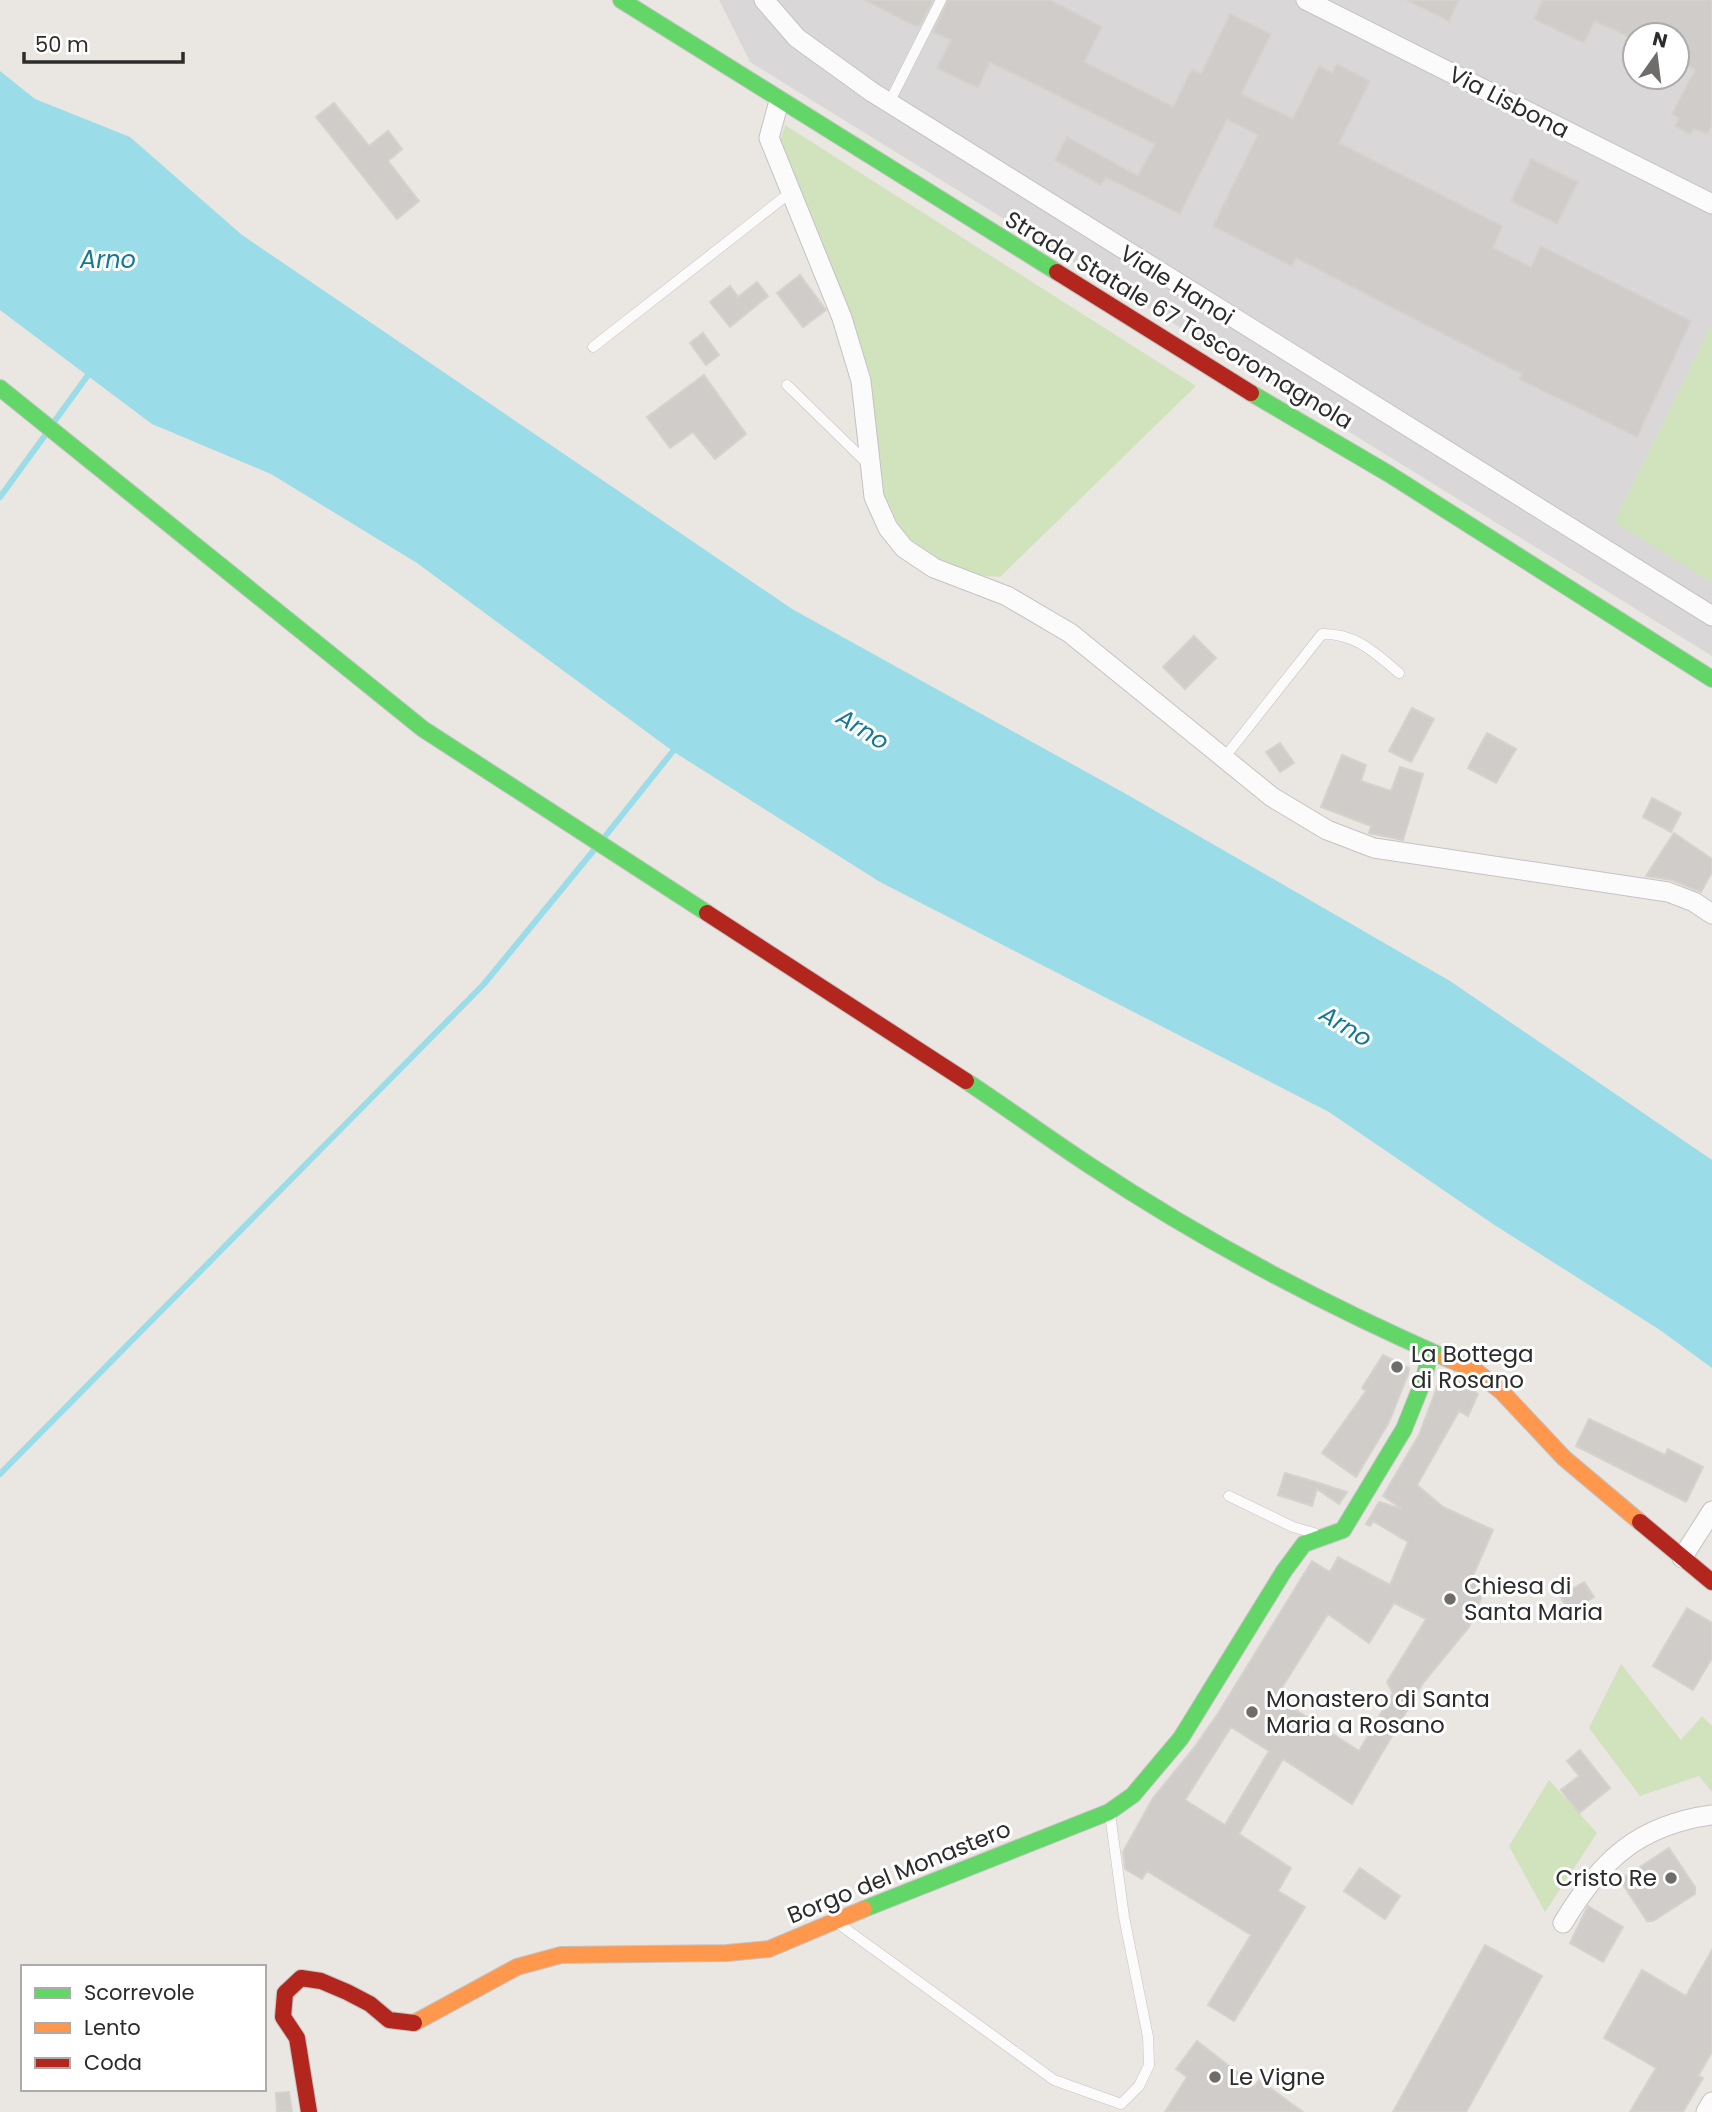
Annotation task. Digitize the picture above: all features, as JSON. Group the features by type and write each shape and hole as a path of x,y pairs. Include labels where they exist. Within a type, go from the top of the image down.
{"main road":[{"name":"Strada Statale 67 Toscoromagnola","path":"621,0 1234,383 1389,474 1712,679"},
{"path":"0,388 423,729 1018,1115 1090,1166 1253,1264 1358,1319 1485,1377 1564,1458 1712,1582"},
{"name":"Borgo del Monastero","path":"309,2112 297,2038 283,2017 285,1993 301,1979 321,1981 358,1998 389,2020 418,2023 517,1967 561,1955 714,1954 769,1949 920,1885 1109,1812 1129,1801 1168,1756 1284,1571 1304,1544 1343,1530 1396,1444 1424,1379 1430,1352"}],"street":[{"name":"Viale Hanoi","path":"764,0 797,38 889,103 1712,616"},
{"name":"Via Lisbona","path":"1306,0 1712,204"},
{"path":"779,101 769,138 842,318 862,381 874,497 887,528 904,548 934,568 1007,596 1070,633 1272,797 1326,830 1374,848 1668,892 1694,902 1712,914"},
{"path":"1682,1558 1712,1511"},
{"path":"1563,1923 1585,1886 1604,1864 1648,1833 1680,1819 1712,1815"},
{"path":"1706,2112 1712,2102"}],"lane":[{"path":"889,103 941,0"},
{"path":"593,347 791,192"},
{"path":"788,385 871,467"},
{"path":"1224,758 1322,634 1342,633 1361,642 1399,673"},
{"path":"1229,1496 1293,1527 1325,1536"},
{"path":"836,1922 1054,2080 1121,2104 1139,2086 1149,2065 1148,2037 1124,1917 1109,1812"}],"shaded area":[{"path":"719,0 1712,0 1712,656 750,62"}],"green space":[{"path":"785,125 1196,386 1000,577 973,575 938,559 903,534 883,494 870,373 780,141"},
{"path":"1712,323 1712,583 1614,522"},
{"path":"1621,1664 1681,1740 1702,1716 1712,1726 1712,1792 1699,1776 1640,1796 1589,1728"},
{"path":"1549,1780 1597,1833 1545,1912 1509,1846"}],"water":[{"name":"Arno","path":"0,71 35,99 130,137 242,235 792,609 1126,794 1450,981 1712,1160 1712,1368 1660,1330 1493,1224 1329,1112 880,882 674,752 417,563 271,474 152,424 0,310"}],"building":[{"path":"865,0 933,0 920,25 915,26"},
{"path":"948,0 1050,0 1102,27 1084,62 1173,107 1192,69 1201,74 1230,14 1271,34 1241,94 1293,119 1319,66 1332,73 1337,64 1370,81 1339,143 1502,226 1493,248 1531,267 1541,246 1691,321 1637,437 1519,379 1522,374 1296,258 1292,266 1213,226 1258,135 1227,119 1180,214 1106,177 1101,185 1055,160 1067,137 1138,176 1155,144 990,62 978,88 937,68 951,40 933,32"},
{"path":"1407,0 1459,0 1449,21"},
{"path":"1543,0 1712,0 1712,125 1707,134 1694,128 1690,134 1675,126 1679,118 1672,114 1684,91 1691,91 1691,78 1695,70 1691,68 1691,21 1621,21 1621,33 1595,21 1584,43 1534,19"},
{"path":"334,103 369,146 388,131 402,149 388,161 419,201 397,219 316,117"},
{"path":"1531,159 1578,182 1557,224 1511,201"},
{"path":"800,275 826,310 803,327 777,293"},
{"path":"757,282 768,296 730,327 710,302 730,286 738,297"},
{"path":"703,333 719,355 706,365 690,343"},
{"path":"704,375 746,434 715,459 693,432 670,448 647,417"},
{"path":"1194,636 1216,658 1185,689 1163,667"},
{"path":"1412,708 1434,719 1411,762 1389,751"},
{"path":"1487,733 1516,749 1496,783 1468,768"},
{"path":"1280,743 1294,763 1280,772 1266,752"},
{"path":"1342,755 1366,765 1361,781 1391,791 1400,767 1423,774 1403,840 1369,833 1371,826 1321,807"},
{"path":"1652,798 1681,813 1671,832 1643,817"},
{"path":"1674,833 1712,859 1712,872 1701,892 1672,880 1646,876"},
{"path":"1383,1355 1409,1368 1408,1374 1389,1422 1356,1477 1322,1453 1366,1391 1362,1388"},
{"path":"1442,1374 1467,1385 1478,1394 1468,1416 1459,1411 1417,1485 1443,1507 1493,1530 1472,1578 1487,1584 1469,1627 1423,1683 1352,1804 1283,1759 1239,1834 1291,1868 1278,1891 1305,1907 1234,2021 1208,2005 1251,1935 1147,1871 1142,1879 1125,1869 1123,1852 1153,1798 1219,1712 1312,1561 1330,1572 1338,1557 1390,1585 1408,1542 1373,1521 1370,1526 1366,1524 1379,1502 1402,1509 1383,1496 1419,1435","holes":["1394,1603 1426,1619 1387,1682 1393,1693 1359,1751 1276,1697 1328,1614 1369,1643","1231,1727 1269,1751 1225,1825 1185,1800"]},
{"path":"1589,1419 1665,1455 1668,1449 1703,1467 1686,1502 1576,1446"},
{"path":"1285,1473 1347,1492 1339,1504 1317,1489 1312,1506 1278,1495"},
{"path":"1584,1582 1594,1597 1570,1612 1560,1596"},
{"path":"1687,1608 1712,1623 1712,1658 1693,1690 1653,1666"},
{"path":"1580,1750 1610,1788 1579,1813 1561,1790 1579,1776 1567,1761"},
{"path":"1669,1848 1695,1887 1695,1894 1653,1921 1647,1921 1620,1880"},
{"path":"1360,1868 1400,1896 1385,1919 1344,1891"},
{"path":"1588,1906 1623,1927 1603,1962 1570,1943"},
{"path":"1485,1945 1542,1976 1466,2112 1393,2112"},
{"path":"1712,1950 1712,2052 1698,2076 1703,2078 1683,2112 1630,2112 1656,2068 1604,2038 1642,1970 1686,1996"},
{"path":"1197,2041 1255,2086 1259,2080 1303,2112 1165,2112 1187,2077 1176,2069"},
{"path":"289,2092 292,2112 277,2112 276,2093"}],"waterway":[{"path":"54,422 91,371"},
{"path":"0,497 46,434"},
{"path":"603,839 677,746"},
{"path":"0,1474 484,984 594,850"}],"traffic: fast":[{"path":"621,0 1057,272"},
{"path":"0,388 423,729 707,913"},
{"path":"1251,393 1389,474 1712,679"},
{"path":"966,1081 1132,1193 1219,1245 1354,1316 1446,1358"},
{"path":"864,1909 1109,1812 1133,1795 1181,1738 1284,1571 1304,1544 1343,1530 1404,1429 1424,1379 1430,1352"}],"traffic: slow":[{"path":"1446,1358 1476,1371 1502,1392 1564,1458 1640,1522"},
{"path":"414,2023 517,1967 561,1955 727,1953 769,1949 864,1909"}],"traffic: jam":[{"path":"1057,272 1251,393"},
{"path":"707,913 966,1081"},
{"path":"1640,1522 1712,1582"},
{"path":"309,2112 297,2038 283,2017 285,1993 301,1978 321,1981 347,1992 370,2004 389,2020 414,2023"}],"place":[{"name":"La Bottega di Rosano","path":"1397,1367"},
{"name":"Chiesa di Santa Maria","path":"1450,1599"},
{"name":"Monastero di Santa Maria a Rosano","path":"1252,1712"},
{"name":"Cristo Re","path":"1671,1878"},
{"name":"Le Vigne","path":"1215,2077"}]}
